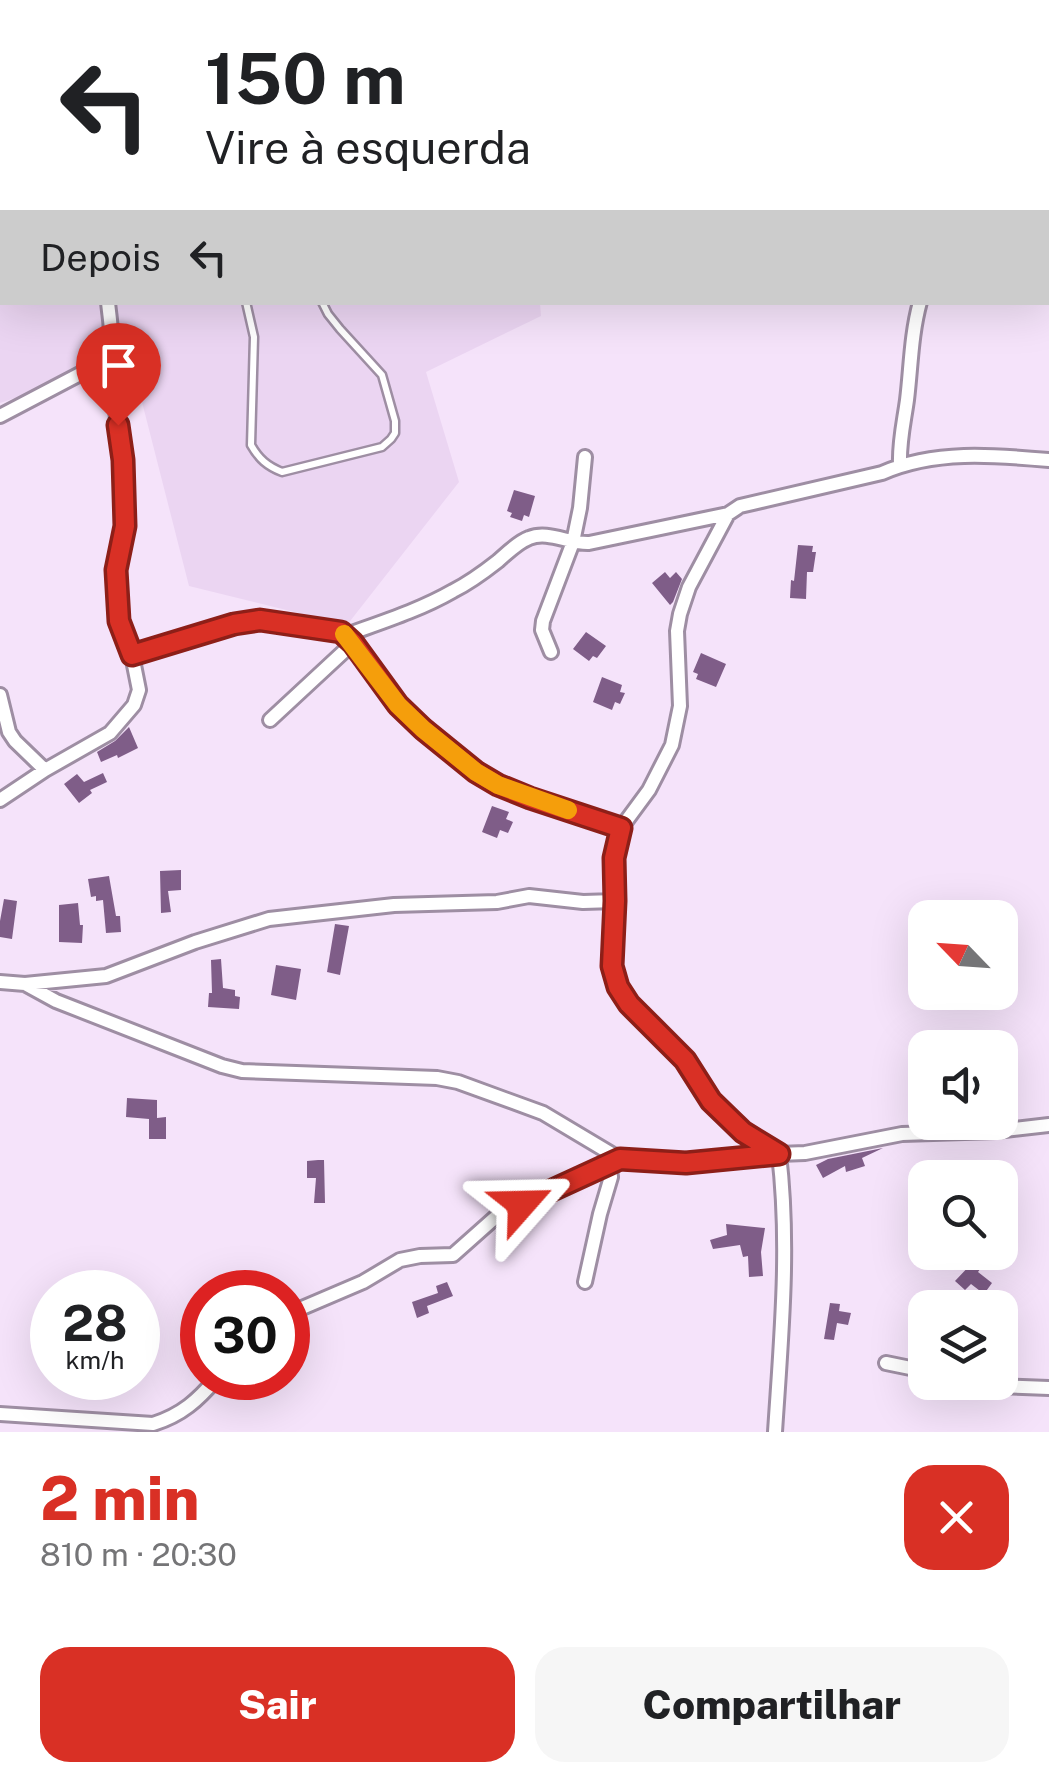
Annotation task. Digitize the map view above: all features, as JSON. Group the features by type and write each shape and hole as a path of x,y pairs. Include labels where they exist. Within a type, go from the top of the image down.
{"street":[{"path":"0,800 110,733 134,705 139,690 132,655 119,621 116,570 125,526 123,460 108,355 112,342 108,305"},
{"path":"900,464 909,360 919,305"},
{"path":"0,416 99,364 108,355"},
{"path":"270,720 349,639 454,591 525,539 548,536 589,543 728,514 740,506 882,473 900,464 960,455 1049,460"},
{"path":"551,652 542,621 573,542 585,457"},
{"path":"728,514 689,587 680,614 680,706 672,744 649,790 621,828 614,858 612,966 618,987 629,1004 685,1060 711,1101 743,1132 779,1154"},
{"path":"132,655 260,620 341,632 398,705 476,772 530,798 621,828"},
{"path":"0,695 9,732 45,770"},
{"path":"0,982 25,984 106,976 269,918 394,905 497,902 529,896 615,901"},
{"path":"25,984 56,1001 242,1071 458,1082 543,1112 620,1159"},
{"path":"310,1305 364,1282 400,1260 453,1255 498,1215 620,1159 686,1163 805,1153 902,1134 996,1131 1049,1124"},
{"path":"775,1432 785,1272 785,1203 779,1154"},
{"path":"585,1282 612,1173 605,1164"},
{"path":"886,1363 908,1368"},
{"path":"1018,1387 1049,1388"},
{"path":"0,1414 154,1424 172,1418 198,1400"}],"lane":[{"path":"247,305 254,337 251,445 269,467 282,472 382,446 395,432 382,375 324,305"}],"shaded area":[{"path":"0,305 540,305 541,316 426,372 459,482 347,625 189,586 131,359 0,403"}],"building":[{"path":"514,490 535,496 529,517 524,515 522,521 510,517 512,513 507,511"},
{"path":"798,545 813,546 812,552 816,552 813,572 807,572 806,599 790,598"},
{"path":"665,572 670,578 676,572 682,579 670,605 652,583"},
{"path":"586,632 606,646 597,658 593,656 589,661 573,649"},
{"path":"701,653 726,664 716,687 696,679 698,674 693,672"},
{"path":"602,677 622,685 620,692 625,693 612,710 593,702"},
{"path":"129,727 138,748 101,762 97,752"},
{"path":"103,773 107,782 90,790 92,793 79,803 64,784 77,774 84,782"},
{"path":"492,806 509,812 506,819 513,822 508,833 500,830 497,838 482,832"},
{"path":"181,870 181,890 168,891 171,912 161,913 160,871"},
{"path":"109,876 121,932 106,933 103,900 91,897 88,879"},
{"path":"4,899 17,901 12,939 0,937"},
{"path":"78,903 82,943 59,942 59,905"},
{"path":"335,924 349,926 340,975 327,972"},
{"path":"221,959 223,988 235,990 235,996 240,997 239,1009 208,1007 212,993 211,960"},
{"path":"276,965 301,969 296,1000 271,995"},
{"path":"127,1098 157,1100 157,1118 166,1117 166,1139 149,1139 149,1119 126,1117"},
{"path":"883,1148 862,1158 865,1166 846,1172 845,1166 823,1178 816,1165 828,1159"},
{"path":"324,1160 325,1203 314,1203 316,1178 307,1178 307,1161"},
{"path":"726,1224 765,1228 763,1276 749,1277 748,1256 743,1257 740,1245 713,1249 710,1240 727,1235"},
{"path":"965,1270 979,1270 992,1283 987,1290 971,1284 965,1290 955,1281"},
{"path":"447,1282 453,1296 427,1306 429,1313 417,1318 412,1302 438,1293 436,1286"},
{"path":"830,1303 840,1304 839,1311 851,1313 848,1325 837,1323 834,1340 824,1339"}],"slow traffic":[{"path":"344,634 398,705 476,772 498,785 568,810"}],"route":[{"path":"118,425 125,526 116,570 119,621 132,655 260,620 341,632 398,705 476,772 530,798 621,828 614,858 612,966 618,987 629,1004 685,1060 711,1101 743,1132 779,1154 686,1163 620,1159 522,1204"}]}
